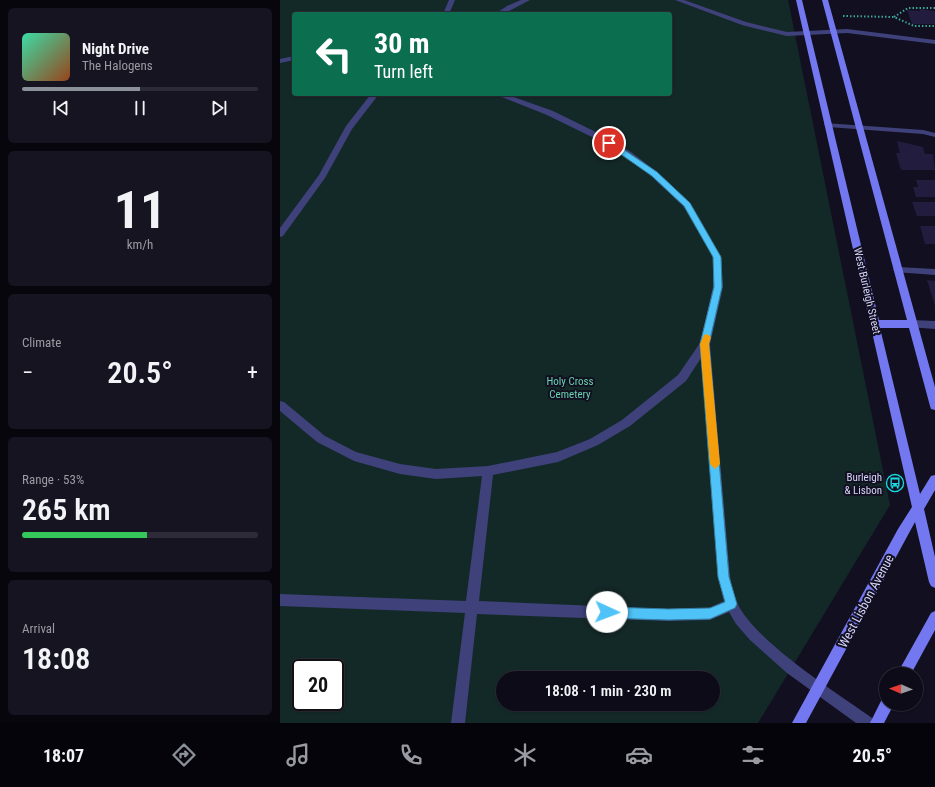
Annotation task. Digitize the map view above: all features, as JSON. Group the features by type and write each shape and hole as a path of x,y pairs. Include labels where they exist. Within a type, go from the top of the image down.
{"main road":[{"name":"West Burleigh Street","path":"799,0 935,582"},
{"path":"825,0 935,406"},
{"path":"875,324 912,324"},
{"name":"West Lisbon Avenue","path":"799,723 918,506 935,480"},
{"path":"908,667 935,617"},
{"path":"877,723 884,711"}],"lane":[{"path":"447,12 452,0"},
{"path":"501,12 509,7 527,0"},
{"path":"678,0 744,24 787,34 847,31 889,35 935,42"},
{"path":"280,61 292,58"},
{"path":"280,234 322,176 349,128 373,96"},
{"path":"503,96 550,113 599,137 628,154 654,174 687,205 717,257 718,287 705,344 724,577 731,604 747,628 776,656 867,723"},
{"path":"828,125 859,126 923,132 935,135"},
{"path":"898,270 935,272"},
{"path":"912,324 935,325"},
{"path":"280,405 321,438 354,456 400,469 436,474 488,471 558,456 594,442 626,423 682,378 705,344"},
{"path":"458,723 488,471"},
{"path":"280,600 668,615 710,614 731,604"}],"path":[{"path":"894,17 908,8 935,8"},
{"path":"843,16 894,17 914,26 935,26"}],"green space":[{"name":"Holy Cross Cemetery","path":"280,0 788,0 890,505 758,723 280,723"}],"building":[{"path":"920,9 935,11 935,24 912,24 907,10 920,11"},
{"path":"897,141 923,147 925,154 933,154 935,170 901,170 896,153 900,153"},
{"path":"916,180 935,180 935,197 916,197 913,187 918,187"},
{"path":"912,202 935,202 935,216 917,216"},
{"path":"920,226 935,226 935,244 925,244"},
{"path":"927,280 935,281 935,306"}],"slow traffic":[{"path":"707,337 705,344 715,464"}],"place":[{"name":"Burleigh & Lisbon","path":"895,483"}],"route":[{"path":"607,612 668,615 710,614 731,604 724,577 705,344 718,287 717,257 687,205 654,174 628,154 609,143"}]}
